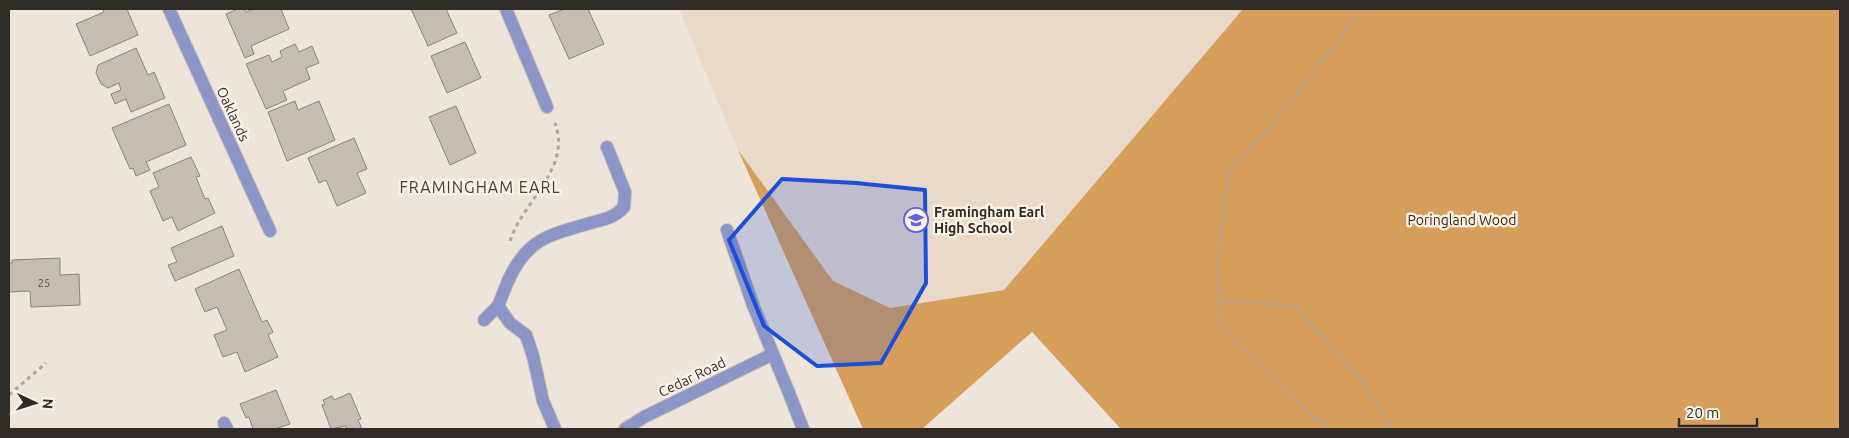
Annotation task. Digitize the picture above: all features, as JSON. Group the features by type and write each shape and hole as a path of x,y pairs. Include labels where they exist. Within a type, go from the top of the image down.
{"street":[{"name":"Oaklands","path":"169,9 270,232"},
{"path":"506,9 547,107"},
{"path":"484,320 498,306 518,261 534,244 550,235 616,216 624,207 625,192 607,148"},
{"path":"726,230 753,305 803,429"},
{"path":"498,306 510,323 526,335 533,356 543,402 555,429"},
{"name":"Cedar Road","path":"625,429 644,417 773,354"}],"path":[{"path":"1330,429 1303,408 1220,326 1218,258 1228,172 1291,102 1362,9"},
{"path":"509,244 557,157 560,138 547,107"},
{"path":"1220,301 1251,301 1298,308 1364,383 1390,424 1388,429"},
{"path":"9,395 46,363"}],"highlighted area":[{"path":"782,179 856,183 925,190 926,283 881,363 817,366 764,326 729,240"}],"shaded area":[{"name":"Framingham Earl High School","path":"679,9 1243,9 1004,290 922,429 863,429 738,150"}],"green space":[{"name":"Poringland Wood","path":"1243,9 1840,9 1840,429 1121,429 1032,332 922,429 863,429 738,150 833,281 890,308 1004,290"}],"building":[{"path":"103,9 127,9 138,35 90,56 76,24 104,12"},
{"path":"238,9 244,9 246,12 254,9 281,9 289,29 251,46 254,54 245,58 226,14"},
{"path":"411,9 446,9 457,33 428,46"},
{"path":"565,9 588,9 604,44 569,59 549,15"},
{"path":"465,42 481,78 447,93 431,56"},
{"path":"295,44 299,52 312,46 319,63 306,68 310,79 283,91 287,100 266,109 246,64 269,55 272,62 282,57 280,51"},
{"path":"136,48 148,75 154,72 165,98 131,112 126,99 115,104 111,94 121,90 119,83 108,88 101,84 96,73 98,65"},
{"path":"295,101 298,110 319,101 335,140 287,161 268,112"},
{"path":"169,104 186,145 146,162 150,170 136,176 133,168 130,169 112,128"},
{"path":"456,106 476,153 450,165 429,117"},
{"path":"354,138 367,169 357,173 366,193 337,206 326,180 319,183 308,158"},
{"path":"191,157 200,176 196,177 205,199 208,198 215,213 178,231 172,217 163,221 150,191 159,187 153,173"},
{"path":"222,226 234,256 175,281 168,265 177,262 171,248"},
{"path":"60,258 60,275 79,274 80,305 31,307 30,291 9,292 9,263 12,263 12,260"},
{"path":"239,269 262,322 267,320 273,332 268,335 278,357 245,372 237,352 223,357 214,335 227,330 217,307 205,312 195,289"},
{"path":"276,390 290,424 275,429 253,429 249,417 246,418 240,404"},
{"path":"350,393 361,419 358,420 362,429 347,429 346,426 331,429 322,405 325,404 323,400 332,396 334,400"}],"place":[{"name":"Framingham Earl High School","path":"916,220"}],"district":[{"name":"FRAMINGHAM EARL","path":"480,187"}]}
